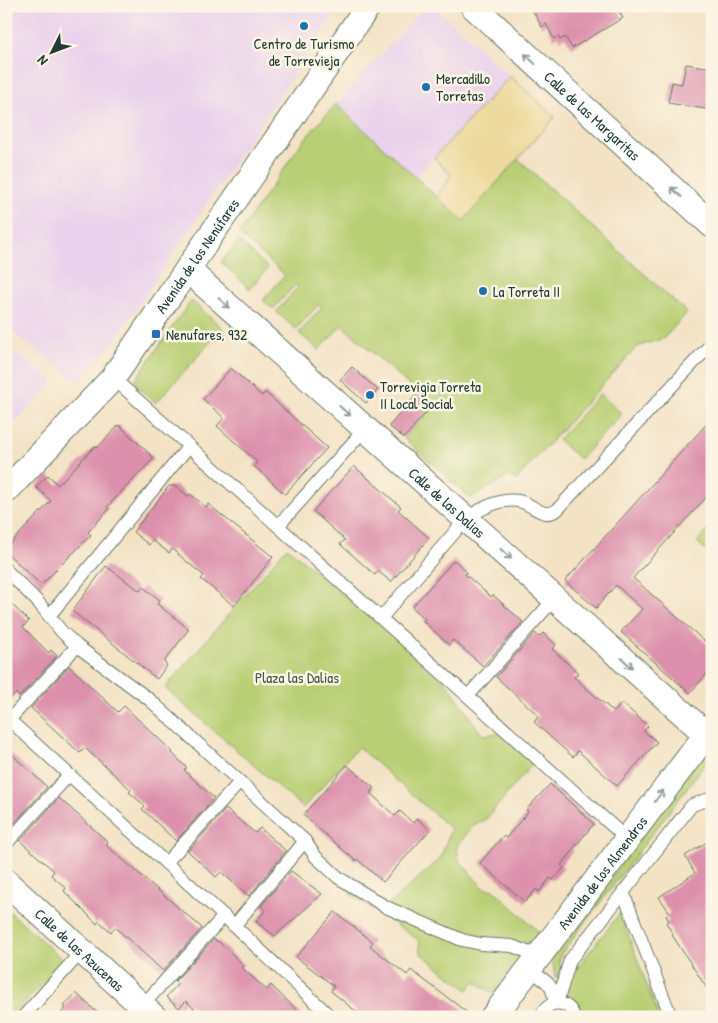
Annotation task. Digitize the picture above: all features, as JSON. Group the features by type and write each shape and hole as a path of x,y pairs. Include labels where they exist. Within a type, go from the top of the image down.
{"street":[{"name":"Avenida de los Nenúfares","path":"6,491 113,378 368,6"},
{"name":"Calle de las Margaritas","path":"473,6 712,225"},
{"name":"Calle de las Dalias","path":"188,270 555,598 709,730"},
{"name":"Avenida de los Almendros","path":"493,1017 709,730"},
{"name":"Calle de las Azucenas","path":"6,882 148,1011"}],"lane":[{"path":"381,618 466,519 482,509 505,501 518,500 546,514 557,510 712,343"},
{"path":"113,378 627,839"},
{"path":"278,526 366,429"},
{"path":"49,616 189,446"},
{"path":"6,570 24,586 62,632 77,646 150,700 305,841 315,856 333,873 350,886 386,907 462,940 481,944 512,946 533,963 550,984 555,1003"},
{"path":"468,696 555,598"},
{"path":"77,646 8,718 224,916 330,1017"},
{"path":"6,844 69,775"},
{"path":"166,863 240,782"},
{"path":"555,1003 570,960 692,805 712,798"},
{"path":"234,926 305,841"},
{"path":"623,892 672,1017"},
{"path":"148,1011 224,916"},
{"path":"23,1017 82,951"},
{"path":"530,1017 542,1014 548,1006 555,1003 567,1006 574,1017"}],"shaded area":[{"path":"6,6 340,6 115,340 79,382 6,327"},
{"name":"Mercadillo Torretas","path":"425,6 434,6 510,76 415,178 336,104"},
{"path":"6,346 54,382 6,432"}],"green space":[{"name":"La Torreta II","path":"336,104 463,221 518,159 687,313 664,338 637,347 516,480 510,476 470,498 404,438 432,406 342,325 319,350 299,333 322,307 318,305 296,329 276,312 298,287 296,284 273,309 263,300 285,275 239,234 303,141"},
{"path":"239,241 268,268 250,289 221,262"},
{"path":"190,302 193,302 223,328 156,403 137,386 135,380"},
{"path":"600,394 622,414 580,459 558,440"},
{"path":"712,526 712,556 697,542"},
{"name":"Plaza las Dalias","path":"287,547 435,671 450,687 482,735 500,733 533,763 486,819 475,824 457,846 459,860 483,888 494,890 539,932 493,994 475,981 468,990 420,953 419,940 350,894 357,886 388,905 440,859 451,829 358,747 303,808 165,688"},
{"path":"712,742 712,755 561,954 559,962 563,969 555,978 552,957"},
{"path":"6,908 64,961 11,1017 6,1017"},
{"path":"620,913 659,1017 581,1017 576,1005 565,997 569,978"}],"sand":[{"path":"510,76 555,117 463,221 437,197 451,175 434,158"}],"building":[{"path":"530,6 616,6 623,18 572,48 565,37 560,40 558,36 554,39 546,24 542,27"},
{"path":"686,64 712,68 712,110 668,103 672,82 682,84"},
{"path":"352,367 378,390 366,403 340,380"},
{"path":"231,368 262,396 265,392 327,448 285,494 254,466 257,462 217,426 224,418 203,399"},
{"path":"418,393 432,406 404,438 389,426"},
{"path":"712,418 712,491 633,578 712,648 712,668 690,693 621,632 642,609 616,585 596,608 565,581"},
{"path":"119,425 154,458 107,507 109,509 88,532 91,535 41,585 6,552 6,548 51,501 36,487 48,475 58,485 95,446 97,448"},
{"path":"354,466 401,507 398,510 429,538 391,582 378,571 375,575 340,544 345,540 313,511"},
{"path":"169,486 176,486 206,507 208,504 273,557 234,606 201,579 204,576 172,549 169,553 152,540 149,545 133,532"},
{"path":"454,560 467,572 465,574 491,597 493,595 523,622 483,666 453,640 449,645 423,621 425,619 412,607"},
{"path":"106,566 140,591 143,587 160,600 157,604 189,629 164,662 167,665 157,679 72,611"},
{"path":"6,599 29,621 23,627 49,653 51,650 57,656 19,697 16,693 6,703"},
{"path":"535,633 539,637 543,633 556,645 552,649 578,673 574,677 587,689 614,712 622,703 648,726 644,731 657,742 617,786 578,751 573,757 556,742 534,722 539,716 496,677"},
{"path":"69,666 118,712 124,706 173,752 187,768 184,770 214,798 176,841 142,809 145,806 129,792 131,790 116,776 85,748 80,753 31,708"},
{"path":"6,749 47,787 8,830 6,828"},
{"path":"347,765 374,788 370,793 395,816 400,811 413,823 417,818 430,830 383,882 303,815"},
{"path":"550,784 594,824 561,865 564,868 553,880 550,878 539,892 536,889 525,902 480,863 503,836 506,838 528,812 526,810"},
{"path":"59,798 108,842 106,845 202,928 163,971 115,927 111,932 99,921 97,924 64,891 66,888 51,875 54,871 20,841"},
{"path":"226,809 255,833 260,828 286,851 249,896 221,872 216,877 188,851"},
{"path":"712,839 712,996 672,935 666,923 669,921 666,916 670,913 659,897 695,873 685,856"},
{"path":"291,871 322,894 275,936 256,922 265,910 261,906"},
{"path":"335,912 373,942 370,946 407,975 411,970 473,1017 364,1017 348,1005 331,991 334,986 296,957"},
{"path":"214,939 244,965 241,967 267,990 271,985 304,1017 203,1017 186,1001 179,1008 166,997 178,984 175,981"},
{"path":"76,993 102,1017 58,1017 66,1008 64,1006"}],"place":[{"name":"Centro de Turismo de Torrevieja","path":"304,26"},
{"name":"Mercadillo Torretas","path":"426,87"},
{"name":"La Torreta II","path":"483,291"},
{"name":"Nenufares, 932","path":"156,334"},
{"name":"Torrevigia Torreta II Local Social","path":"370,395"}]}
